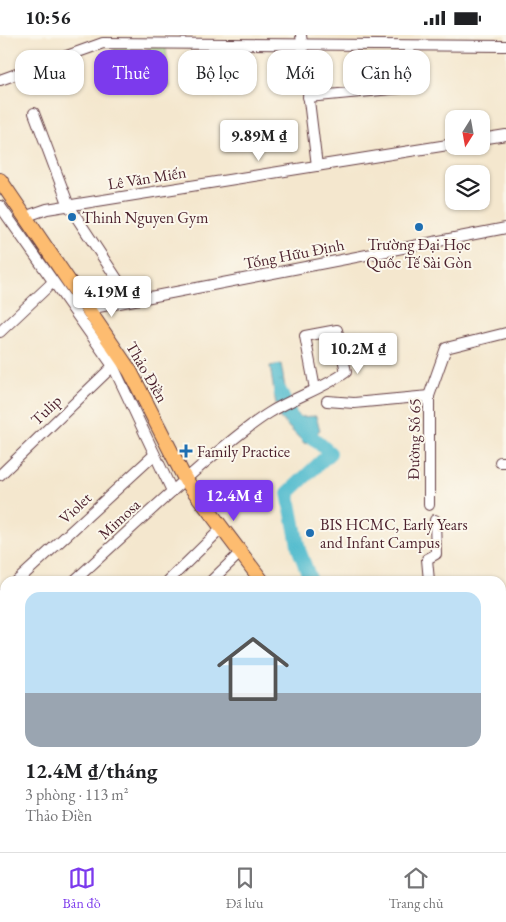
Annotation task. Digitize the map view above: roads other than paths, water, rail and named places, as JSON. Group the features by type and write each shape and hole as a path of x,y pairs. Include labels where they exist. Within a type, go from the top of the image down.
{"main road":[{"name":"Thảo Điền","path":"0,180 130,371 185,479 258,576"}],"street":[{"path":"0,80 105,39 301,40 409,46 506,46"},
{"path":"301,40 317,166"},
{"path":"308,97 402,88 412,81 409,46"},
{"path":"34,113 69,206 127,294"},
{"path":"490,138 506,135"},
{"name":"Lê Văn Miến","path":"24,217 47,209 445,145"},
{"path":"2,213 113,366 153,456 172,491"},
{"name":"Tống Hữu Định","path":"88,309 506,229"},
{"path":"0,332 53,283"},
{"name":"Mimosa","path":"79,576 185,479 269,413 314,389 330,384 346,372 337,329 305,336 314,389"},
{"name":"Đường Số 65","path":"429,505 429,396 446,348 506,333"},
{"name":"Tulip","path":"0,475 113,366"},
{"path":"327,401 354,403 429,396"},
{"name":"Violet","path":"22,576 153,456"},
{"path":"429,576 427,559 436,554 435,520"},
{"path":"173,576 222,529"},
{"path":"216,576 240,553"}],"water":[{"path":"281,364 287,399 276,405 270,366"},
{"path":"291,407 300,417 316,416 320,430 305,444 278,416"}],"waterway":[{"path":"280,391 292,419 330,453 288,493 299,550 309,576"}],"place":[{"name":"Thinh Nguyen Gym","path":"72,217"},
{"name":"Trường Đại Học Quốc Tế Sài Gòn","path":"419,227"},
{"name":"Family Practice","path":"186,451"},
{"name":"BIS HCMC, Early Years and Infant Campus","path":"310,533"}]}
